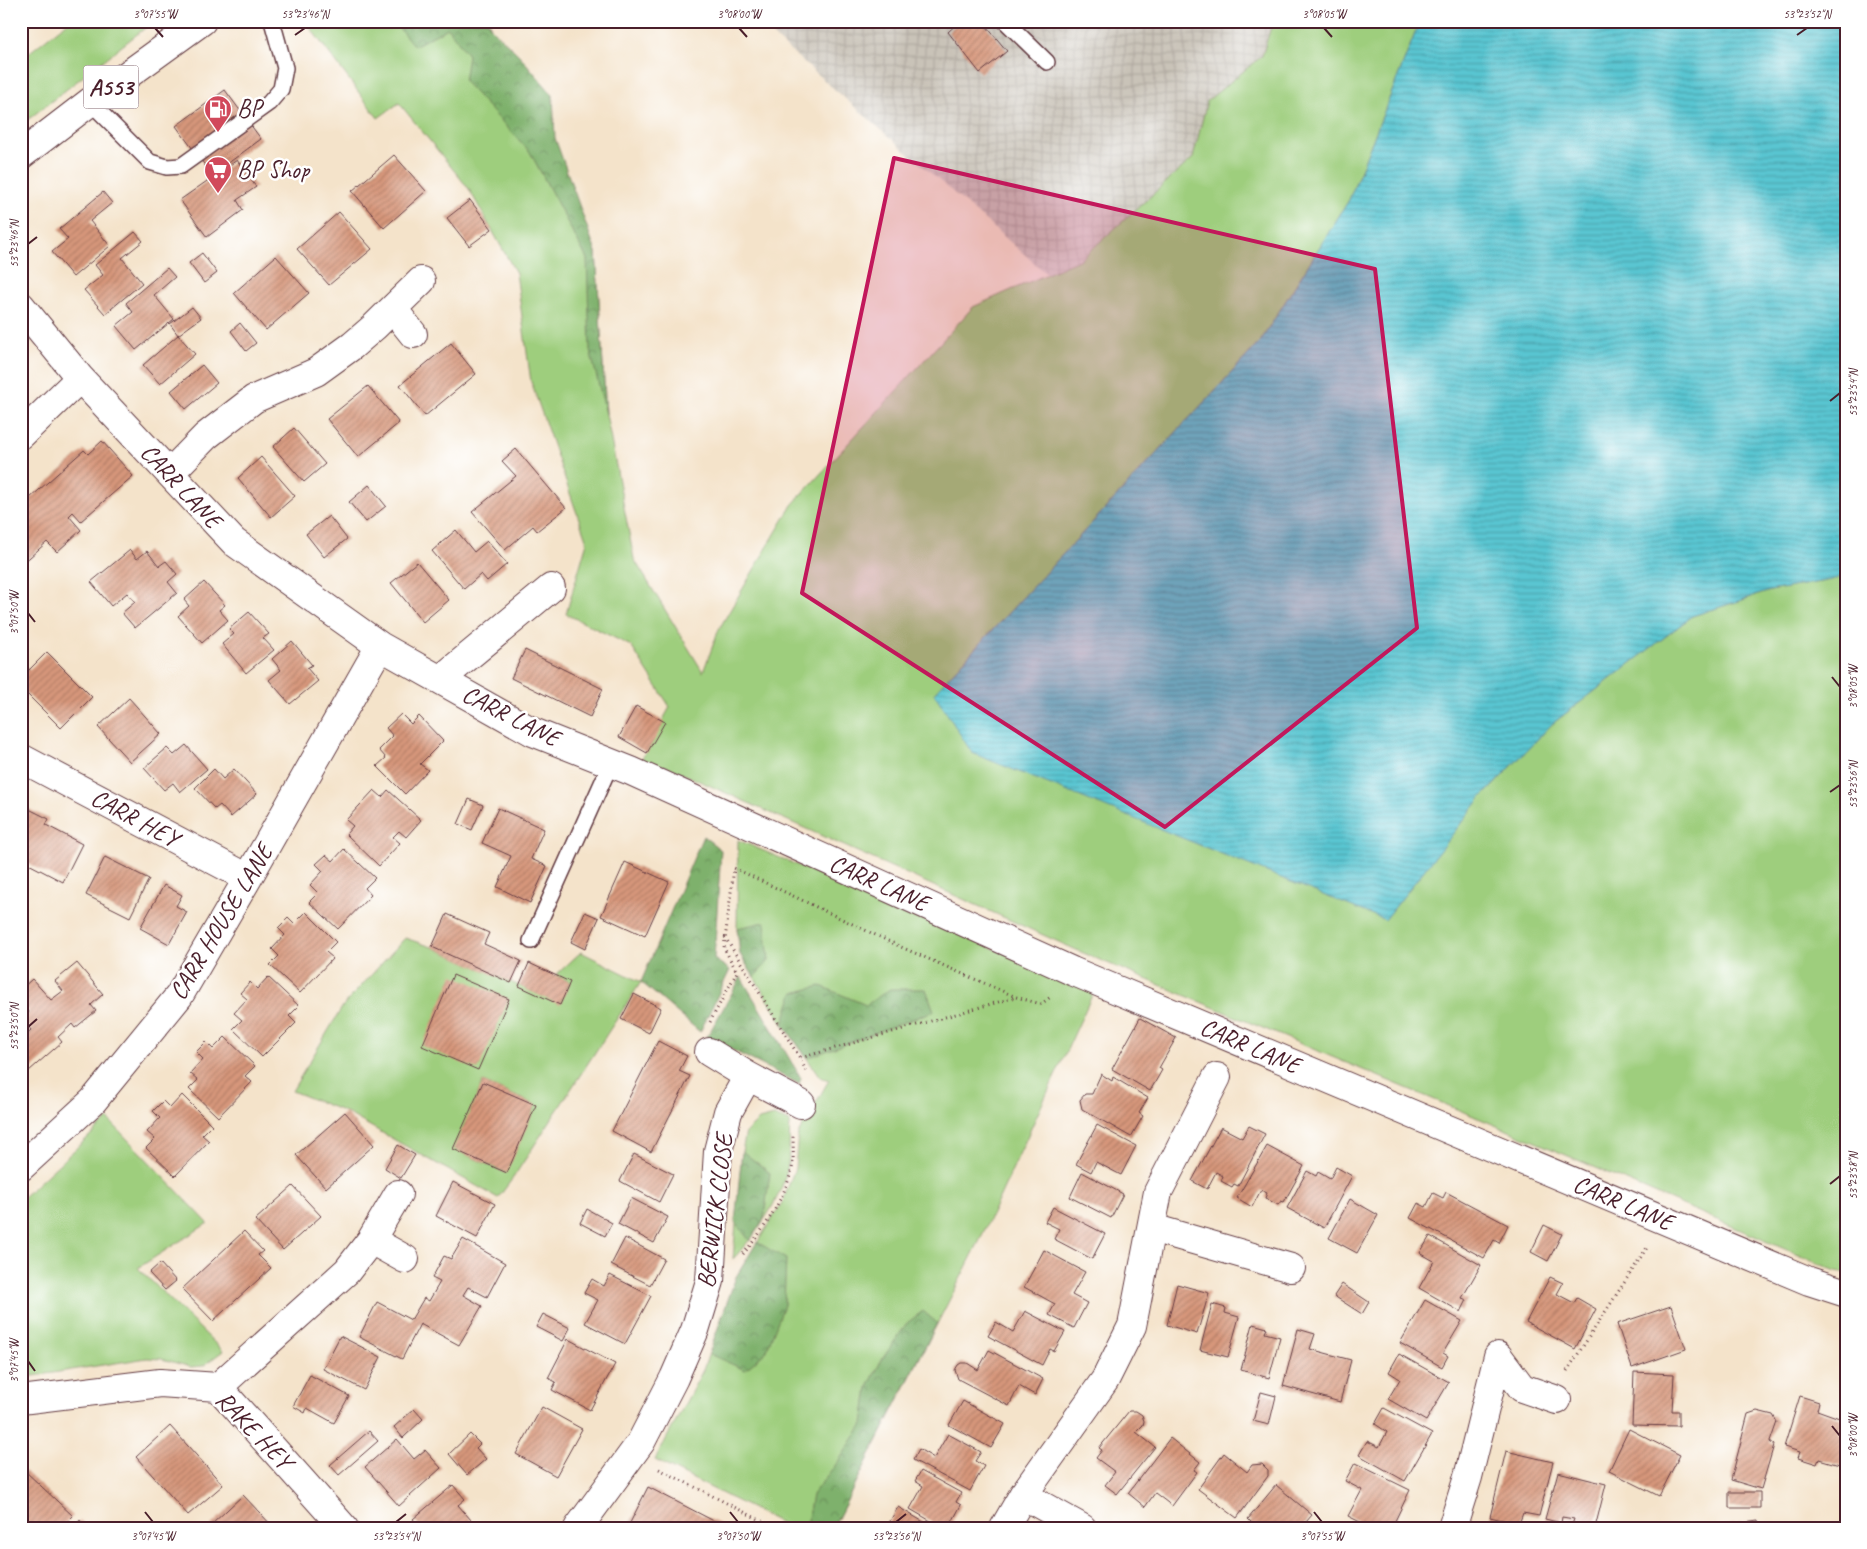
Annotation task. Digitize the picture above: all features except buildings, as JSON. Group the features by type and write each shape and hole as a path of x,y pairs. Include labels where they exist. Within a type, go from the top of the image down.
{"street":[{"name":"A553","path":"21,156 90,102 202,21"},
{"path":"170,473 206,436 254,399 316,372 352,346 421,281"},
{"name":"CARR LANE","path":"21,306 80,378 234,542 380,646 533,732 611,763 1072,971 1665,1221 1810,1281 1846,1293"},
{"path":"393,309 413,334"},
{"path":"21,435 80,378"},
{"path":"441,679 552,588"},
{"name":"CARR HOUSE LANE","path":"21,1167 93,1101 179,996 380,646"},
{"name":"CARR HEY","path":"21,758 248,878"},
{"path":"709,1052 748,1076 797,1102"},
{"name":"BERWICK CLOSE","path":"578,1528 641,1442 674,1378 695,1330 710,1281 718,1151 728,1112 748,1076"},
{"path":"1004,1528 1022,1495 1105,1380 1132,1326 1158,1192 1217,1077"},
{"path":"218,1387 347,1271 372,1240 398,1194"},
{"path":"1152,1228 1291,1268"},
{"path":"372,1240 405,1259"},
{"path":"1452,1528 1468,1477 1498,1356 1522,1388 1554,1399"},
{"name":"RAKE HEY","path":"21,1400 160,1383 218,1387 344,1528"},
{"path":"1022,1495 1082,1528"}],"lane":[{"path":"90,102 150,162 167,167 181,166 269,103 281,89 285,68 272,21"},
{"path":"1005,21 1047,62"},
{"path":"532,941 611,763"}],"path":[{"path":"709,1052 697,1046 737,972 724,948 734,868 901,947 1016,997 1041,1004 1061,990 1072,971"},
{"path":"710,1281 730,1270 754,1241 780,1199 792,1168 797,1102 812,1081 800,1058 725,937"},
{"path":"800,1058 1016,997"},
{"path":"1554,1399 1665,1221"},
{"path":"631,1455 776,1528"}],"highlighted area":[{"path":"894,158 1375,269 1417,628 1165,827 802,593"}],"shaded area":[{"path":"756,21 1273,21 1262,56 1207,101 1193,158 1081,259 1047,274"}],"green space":[{"path":"69,21 154,21 21,125 21,59"},
{"path":"313,21 488,21 596,252 606,414 634,559 703,672 719,629 792,505 973,307 1081,259 1193,158 1207,101 1262,56 1273,21 1420,21 1349,200 1260,342 934,693 1481,798 1552,724 1692,616 1770,591 1836,579 1846,571 1846,1273 1836,1271 1545,1146 1081,952 668,767 641,760 670,707 631,646 566,614 587,542 531,382 516,273 469,189 399,103 378,118 308,25"},
{"path":"393,21 488,21 490,27 519,55 553,95 555,138 596,252 606,414 590,350 587,259 530,152 464,81 468,55 448,28 414,46"},
{"path":"703,836 721,850 714,959 730,970 700,1032 641,982"},
{"path":"738,840 1094,991 979,1242 833,1528 791,1528 655,1460 703,1370 736,1277 783,1201 795,1168 798,1134 829,1080 820,1077 783,1024 740,954 737,928"},
{"path":"765,922 769,961 754,977 740,954 737,928"},
{"path":"405,938 432,947 560,1004 570,982 556,975 581,952 641,982 498,1198 345,1112 292,1091 343,1006","holes":["483,1082 536,1105 506,1173 454,1149"]},
{"path":"741,977 801,1078 799,1084 707,1037"},
{"path":"821,986 866,1005 890,989 926,989 934,1011 807,1058 783,1024 793,993"},
{"path":"774,1116 790,1122 789,1158 784,1181 766,1217 733,1259 742,1151 746,1132 759,1120"},
{"path":"108,1119 208,1223 138,1268 223,1351 203,1366 191,1367 162,1359 147,1358 21,1378 21,1199"},
{"path":"742,1151 770,1173 764,1218 750,1241 735,1222"},
{"path":"757,1242 786,1259 784,1305 766,1352 745,1370 709,1354 736,1277"},
{"path":"923,1311 937,1323 833,1528 806,1528 812,1495 840,1459 863,1424 868,1387 881,1361 907,1323"}],"water":[{"path":"1420,21 1689,21 1691,23 1693,21 1846,21 1846,571 1836,579 1770,591 1692,616 1552,724 1481,798 1385,920 972,753 934,693 1260,342 1349,200"}],"place":[{"name":"BP","path":"218,133"},
{"name":"BP Shop","path":"218,194"}]}
